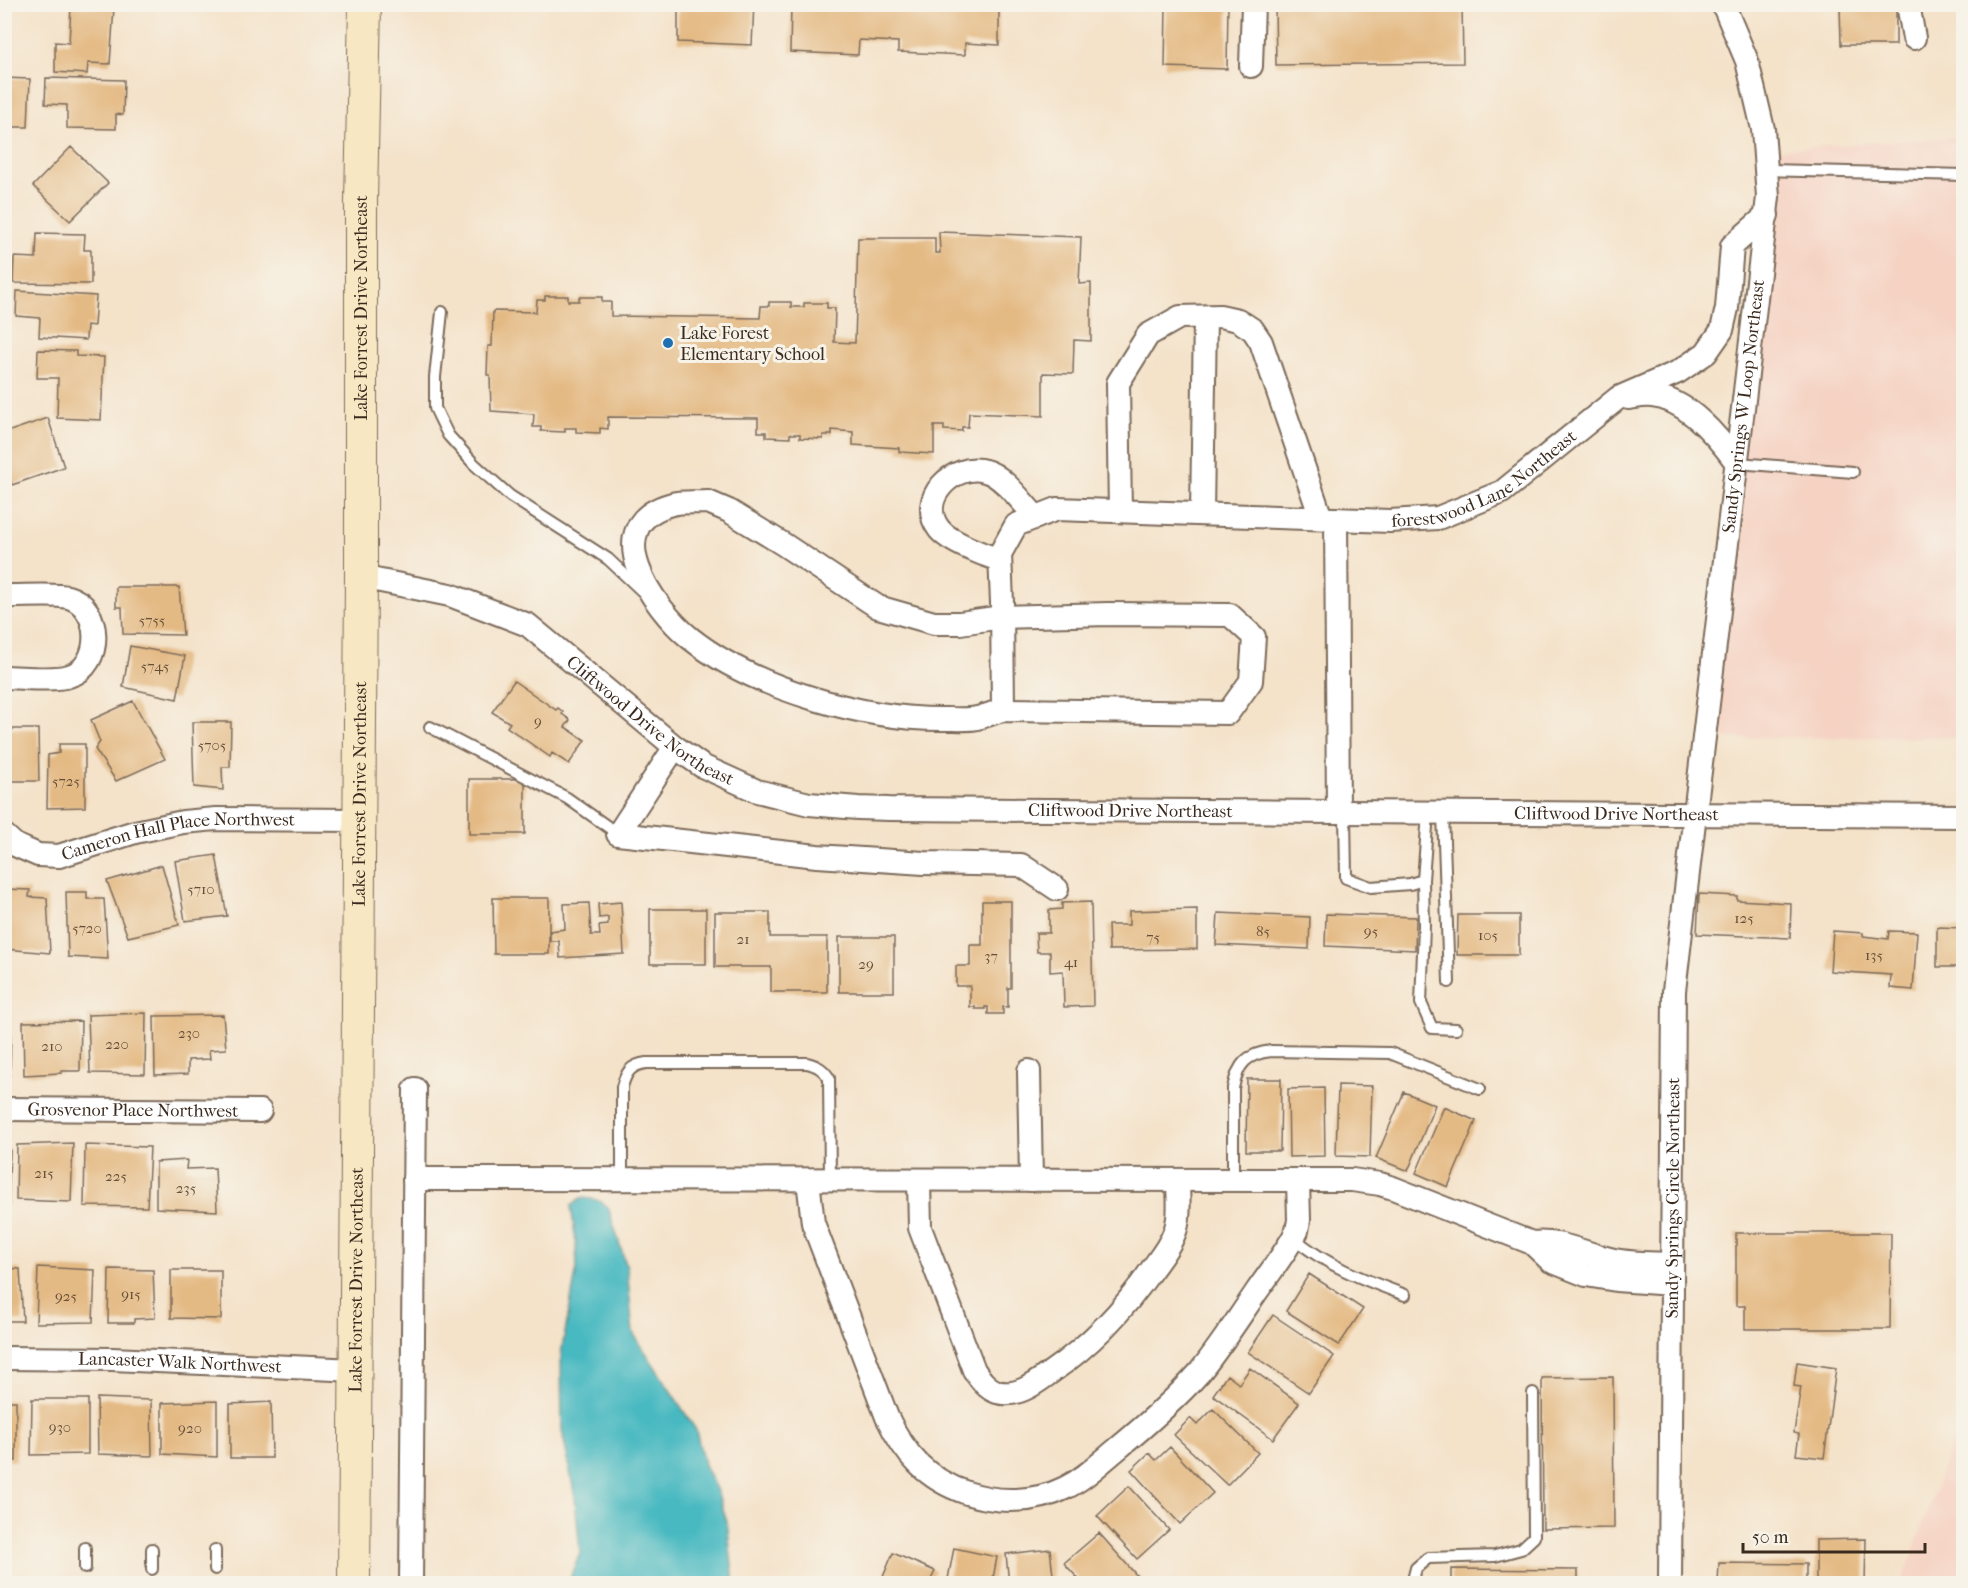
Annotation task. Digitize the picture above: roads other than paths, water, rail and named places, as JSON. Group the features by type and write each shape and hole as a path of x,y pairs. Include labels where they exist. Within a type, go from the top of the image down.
{"street":[{"name":"Lake Forrest Drive Northeast","path":"354,1584 361,577 361,201 365,4"},
{"path":"1251,66 1253,4"},
{"name":"Sandy Springs W Loop Northeast","path":"1696,815 1768,197 1762,129 1747,62 1723,4"},
{"path":"1908,4 1914,38"},
{"name":"forestwood Lane Northeast","path":"1003,710 1000,554 1017,525 1057,509 1390,521 1438,518 1502,492 1618,398 1678,372 1706,352 1722,330 1727,308 1732,246 1767,215"},
{"path":"1120,510 1118,383 1148,335 1180,317 1220,316 1238,320 1253,330 1261,342 1329,518 1342,812"},
{"path":"1202,513 1204,317"},
{"path":"1618,398 1653,396 1681,406 1704,424 1723,444 1737,464"},
{"path":"1000,560 979,554 939,530 931,512 935,492 946,479 973,469 986,471 997,476 1036,517"},
{"path":"708,502 738,516 878,607 934,623 960,623 1002,617 1108,614 1230,615 1254,637 1251,681 1228,713 1003,710 976,719 930,719 874,714 787,691 734,666 690,638 659,607 636,564 633,545 638,526 653,512 673,503 708,502"},
{"name":"Cliftwood Drive Northeast","path":"361,577 450,595 528,625 675,747 702,766 757,791 809,804 858,808 1964,816"},
{"path":"4,599 12,596 68,597 82,605 90,617 95,648 81,670 70,676 4,677"},
{"path":"675,747 618,834 817,856 924,863 1021,865 1057,889"},
{"name":"Sandy Springs Circle Northeast","path":"1670,1584 1674,991 1696,815"},
{"name":"Cameron Hall Place Northwest","path":"4,835 15,845 38,855 59,856 135,832 183,822 216,819 359,820"},
{"path":"1029,1071 1031,1180"},
{"path":"411,1584 415,1089"},
{"name":"Grosvenor Place Northwest","path":"4,1109 260,1111"},
{"path":"414,1179 1352,1180 1380,1184 1532,1243 1560,1243 1586,1275 1616,1280 1672,1274"},
{"path":"819,1180 813,1223 897,1439 922,1468 940,1481 957,1489 991,1498 1028,1499 1064,1489 1082,1478 1146,1425 1198,1373 1219,1347 1297,1230 1298,1180"},
{"path":"919,1180 920,1228 974,1370 988,1387 1005,1393 1033,1385 1075,1356 1130,1300 1172,1240 1176,1230 1178,1180"},
{"name":"Lancaster Walk Northwest","path":"4,1358 112,1359 356,1370"}],"lane":[{"path":"1766,170 1964,175"},
{"path":"442,312 435,377 435,408 448,435 474,464 510,496 608,559 659,607"},
{"path":"1737,464 1853,472"},
{"path":"430,727 567,798 618,834"},
{"path":"1342,812 1346,878 1371,887 1410,884 1423,880"},
{"path":"1436,813 1423,880 1421,1003 1432,1028 1456,1029"},
{"path":"1436,813 1449,982"},
{"path":"1233,1180 1235,1077 1241,1065 1249,1057 1258,1053 1270,1051 1390,1053 1480,1089"},
{"path":"622,1179 622,1087 630,1068 646,1063 807,1063 817,1065 829,1078 819,1180"},
{"path":"1293,1237 1333,1266 1405,1295"},
{"path":"1412,1584 1416,1568 1428,1558 1495,1556 1521,1549 1534,1537 1533,1393"},
{"path":"85,1548 85,1568"},
{"path":"152,1548 152,1569"},
{"path":"215,1550 215,1569"}],"water":[{"path":"582,1198 599,1201 608,1207 627,1268 633,1333 696,1430 704,1465 717,1491 727,1522 734,1583 568,1583 580,1553 575,1497 562,1430 561,1354 577,1268 571,1206"}],"place":[{"name":"Lake Forest Elementary School","path":"668,343"}]}
